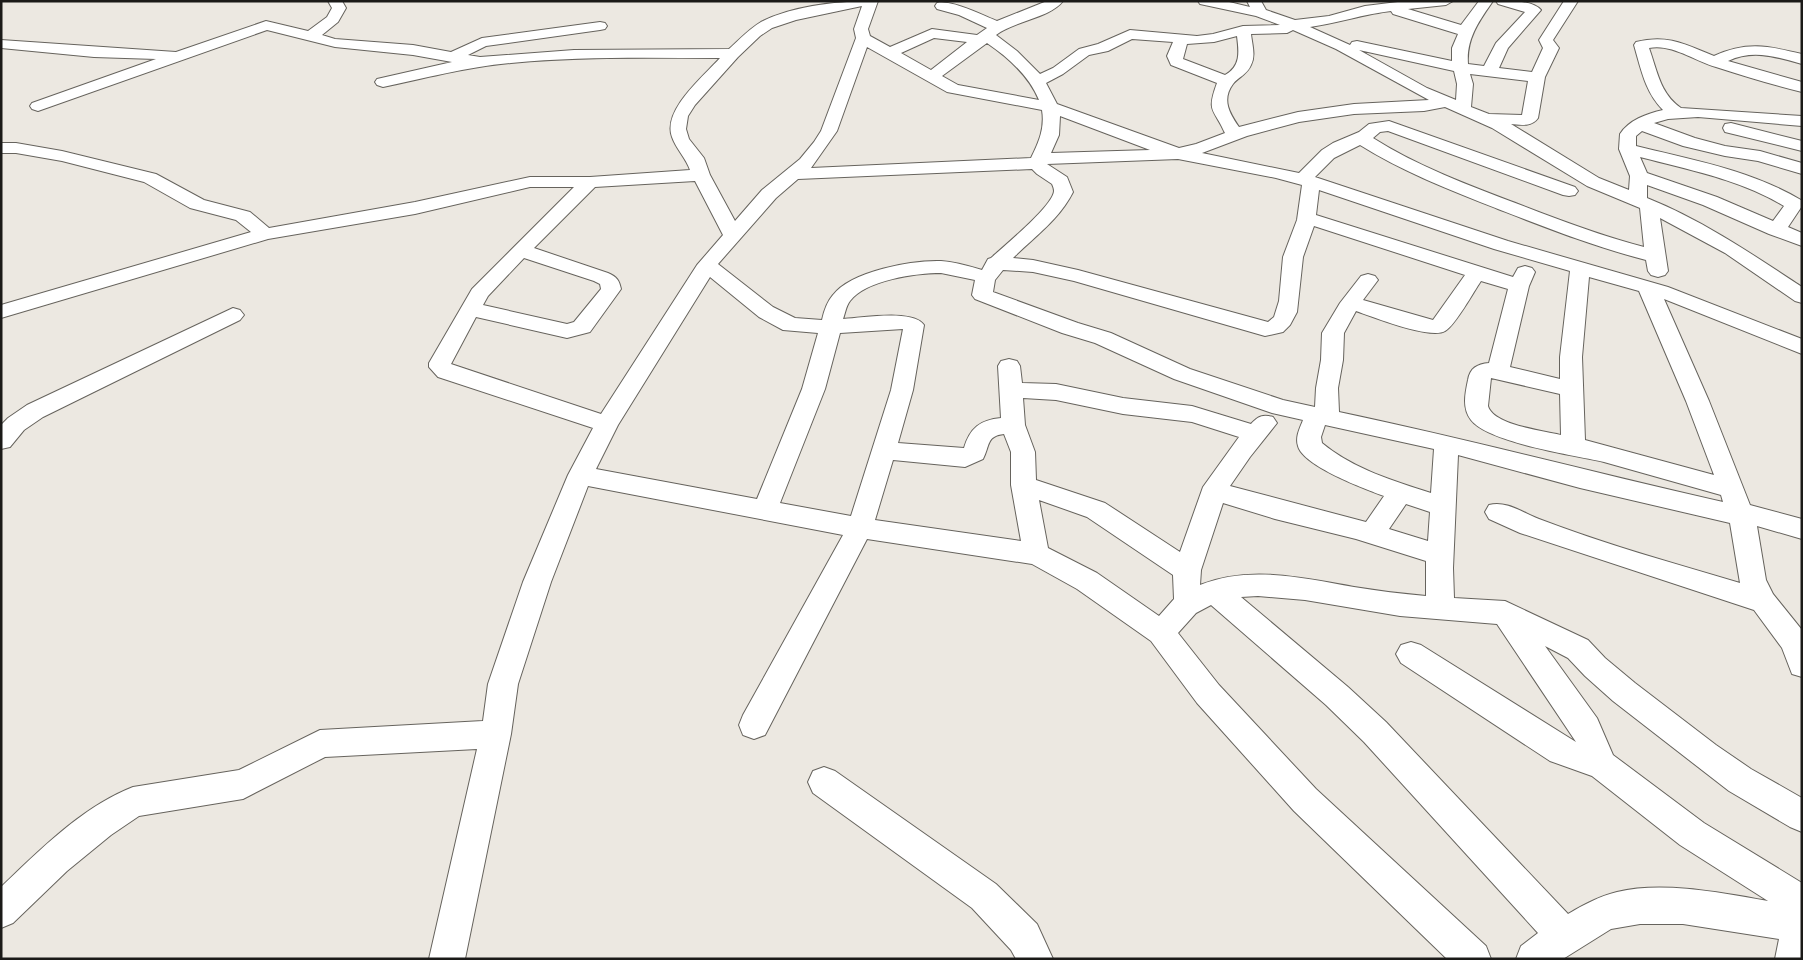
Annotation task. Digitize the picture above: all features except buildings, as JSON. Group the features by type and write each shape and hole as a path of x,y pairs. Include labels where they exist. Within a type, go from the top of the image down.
{"street":[{"path":"310,37 333,19 339,8 335,1"},
{"path":"801,1 853,27 889,53 960,91 1052,107 1178,154 1243,166 1307,181 1532,255 1655,289 1740,321 1802,348"},
{"path":"733,235 694,158 681,138 678,129 680,116 689,102 734,54 755,33 767,25 780,19 820,9 867,1"},
{"path":"447,959 496,734 503,684 537,582 580,475 607,424 707,265 769,194 806,163 829,131 853,27 871,1"},
{"path":"974,16 984,1"},
{"path":"931,76 989,34 1050,6 1056,1"},
{"path":"1205,1 1257,7 1350,51 1421,91 1486,118 1527,140 1583,176 1643,203 1732,248 1802,297"},
{"path":"1304,29 1357,12 1446,1"},
{"path":"1490,72 1497,53 1507,38 1533,9 1502,1"},
{"path":"1486,118 1528,119 1534,100 1536,76 1550,54 1551,48 1546,40 1571,1"},
{"path":"1431,3 1478,16"},
{"path":"942,6 974,16 989,34 1016,58 1037,81 1052,107 1050,135 1038,161"},
{"path":"1389,8 1478,16"},
{"path":"1456,105 1464,84 1460,48 1478,16"},
{"path":"1506,20 1521,24"},
{"path":"38,106 266,25 310,37 365,47 413,50 480,62"},
{"path":"452,58 482,42 600,26"},
{"path":"1037,81 1058,71 1084,52 1105,47 1126,36 1139,34 1182,38 1214,38 1243,30 1304,29 1461,68 1536,76"},
{"path":"1243,30 1246,54 1244,67 1238,74 1226,81 1220,98 1220,112 1238,133 1243,166"},
{"path":"889,53 932,33 989,34"},
{"path":"1182,38 1175,56 1176,62 1226,81"},
{"path":"1802,87 1714,62 1665,43 1655,42 1641,45 1647,69 1660,99 1675,113 1802,146"},
{"path":"1,44 94,52 182,55"},
{"path":"1714,62 1728,54 1745,50 1773,52 1802,59"},
{"path":"383,82 480,62 540,56 734,54"},
{"path":"960,56 987,59 1016,58"},
{"path":"794,174 1178,154 1202,148 1238,133 1298,117 1327,112 1456,105"},
{"path":"1802,121 1705,112 1675,113 1640,124 1628,134 1626,142 1639,176 1655,256 1655,289 1723,463 1748,546 1752,580 1764,602 1792,638 1799,651 1802,665"},
{"path":"1640,124 1725,151 1760,156 1798,165"},
{"path":"766,510 820,371 834,316 842,297 857,286 876,279 930,266 990,270 1033,266 1114,286 1200,312 1269,329 1281,324 1287,313 1292,283 1293,258 1307,212 1307,181 1328,154 1348,142 1362,138 1379,126 1393,126 1569,191"},
{"path":"1362,138 1414,169 1544,221 1616,246 1655,256"},
{"path":"1,148 16,148 62,156 150,178 197,204 243,216 265,234"},
{"path":"1628,149 1722,173 1763,188 1798,206 1776,230"},
{"path":"1722,173 1725,151"},
{"path":"1038,161 1043,170 1064,184 1064,194 1039,224 990,270 981,288 982,295 986,297 1103,338 1166,368 1280,407 1446,443 1580,479 1737,505"},
{"path":"1261,170 1286,186 1307,212 1519,286"},
{"path":"1,312 265,234 406,210 530,182 590,182 701,175"},
{"path":"1544,221 1583,176"},
{"path":"1639,176 1710,201 1802,240"},
{"path":"590,182 520,250 479,294 440,363 443,370 607,424"},
{"path":"470,309 567,330 576,330 582,328 611,289 609,281 600,276 520,250"},
{"path":"1498,371 1519,286 1532,255"},
{"path":"707,265 766,312 783,322 801,327 905,322 913,325 902,390 860,528 754,725"},
{"path":"1573,446 1571,389 1574,314 1580,268"},
{"path":"1760,268 1802,282"},
{"path":"1350,303 1437,327 1442,324 1477,272"},
{"path":"1368,280 1350,303 1333,333 1332,360 1322,416 1309,437 1312,449 1340,466 1400,492 1443,507"},
{"path":"1,441 16,424 36,411 233,315"},
{"path":"1571,389 1488,370 1480,374 1476,408 1478,414 1504,429 1573,446 1802,529"},
{"path":"1036,554 1024,485 1023,452 1013,425 1010,378 1056,392 1122,406 1192,414 1235,426 1255,434"},
{"path":"1280,407 1255,434 1227,470 1215,492 1187,570 1186,588 1337,696 1375,732 1565,937"},
{"path":"884,450 967,458 974,453 980,434 986,429 1013,425"},
{"path":"1441,609 1438,586 1447,467 1446,443"},
{"path":"580,475 860,528 1036,554 1087,580 1161,633 1202,687 1305,800 1473,959"},
{"path":"1024,485 1096,510 1187,570"},
{"path":"1215,492 1372,534 1439,555"},
{"path":"1372,534 1400,492"},
{"path":"1498,512 1529,526 1608,554 1764,602"},
{"path":"1161,633 1201,597 1241,585 1257,584 1298,588 1378,602 1441,609 1505,613 1582,652 1595,667 1624,692 1705,755 1740,780 1802,816"},
{"path":"1505,613 1586,728 1602,766"},
{"path":"1411,654 1561,750 1602,766 1801,914"},
{"path":"1,911 55,859 99,824 133,802 243,784 325,743 496,734"},
{"path":"824,782 984,896 1024,937 1035,959"},
{"path":"1534,959 1565,937 1606,913 1615,910 1644,906 1801,914"},
{"path":"1794,959 1801,914"}]}
